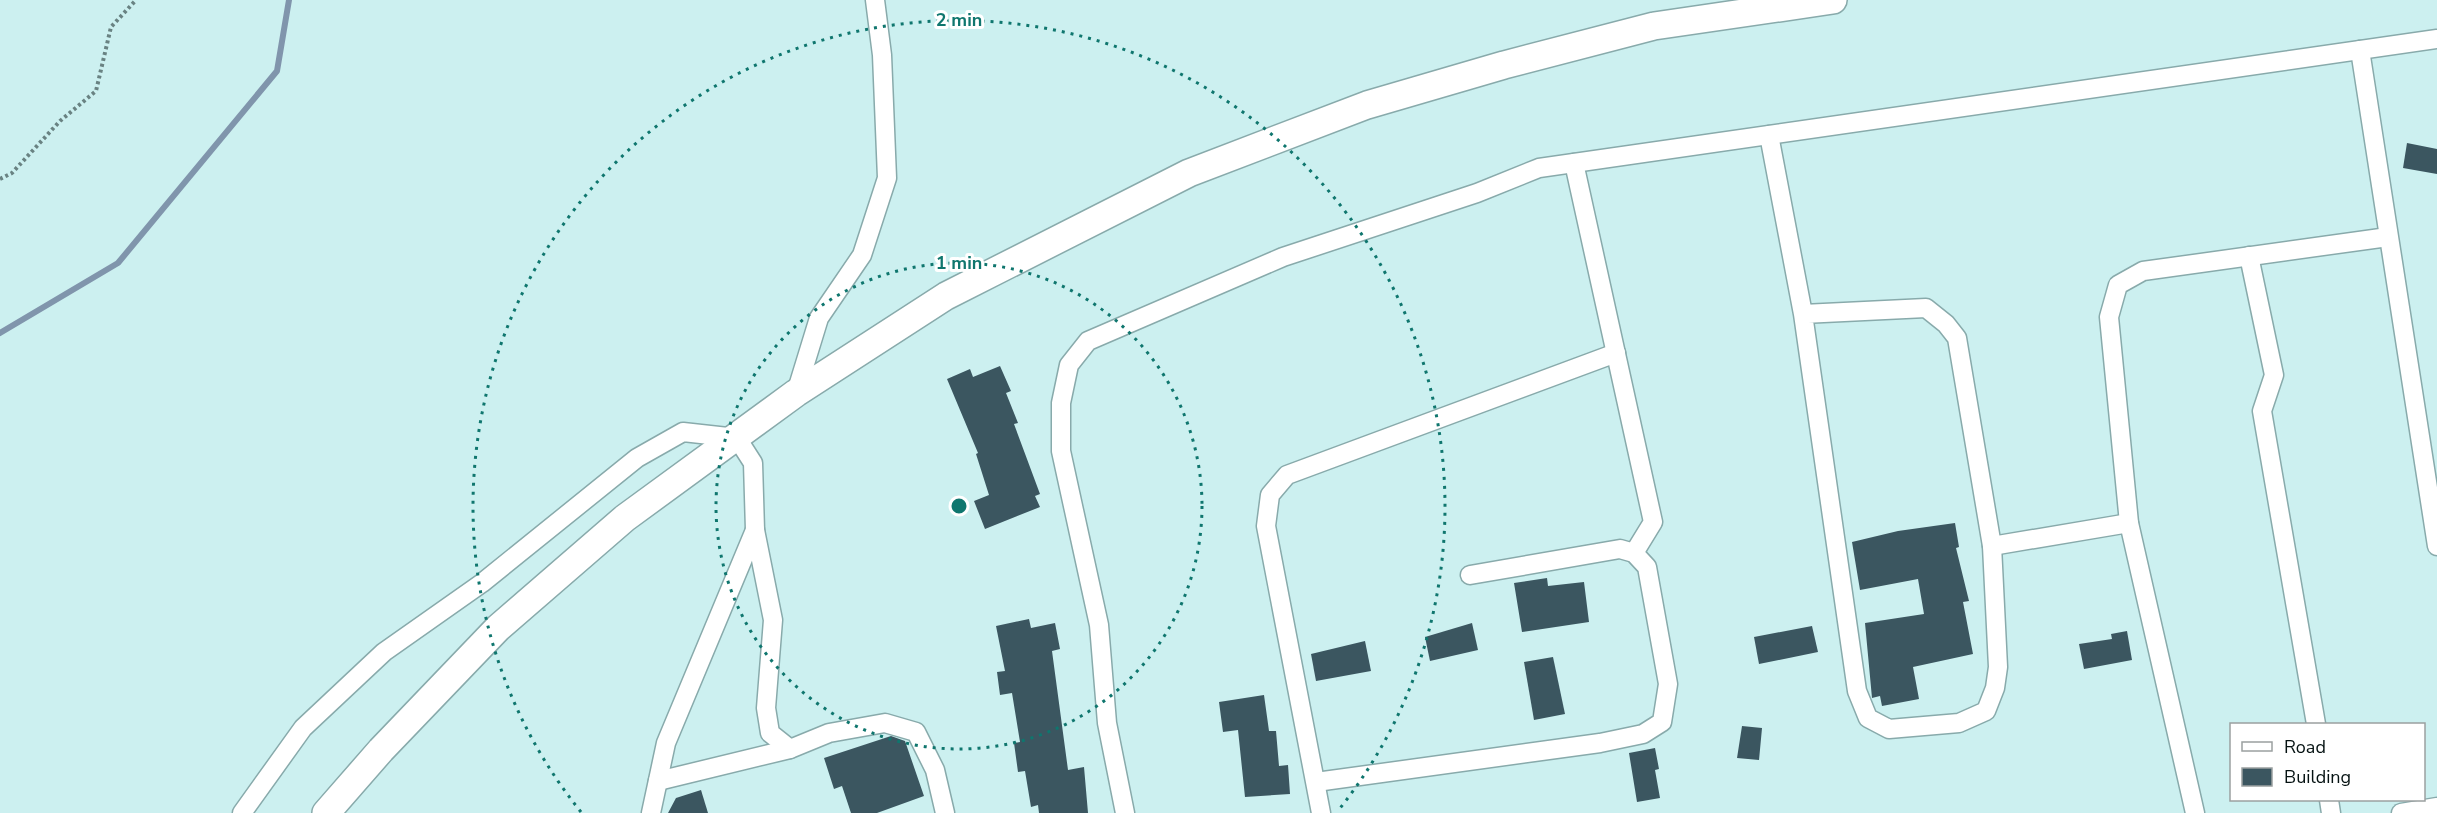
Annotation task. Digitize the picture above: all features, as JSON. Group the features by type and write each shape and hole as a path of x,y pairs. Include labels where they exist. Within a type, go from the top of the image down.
{"main road":[{"path":"326,813 381,750 498,628 625,518 796,393 946,296 1079,226 1189,173 1367,105 1504,64 1654,26 1833,0"}],"street":[{"path":"796,393 819,318 862,255 887,178 882,55 875,0"},
{"path":"1125,813 1107,723 1099,625 1061,451 1061,403 1069,365 1088,341 1283,257 1477,193 1539,168 2437,39"},
{"path":"2360,50 2437,546"},
{"path":"1769,135 1803,314 1857,692 1868,718 1889,729 1959,723 1986,711 1995,687 1998,667 1992,546 1957,338 1946,324 1926,308 1803,314"},
{"path":"1574,163 1653,522 1634,552"},
{"path":"2195,813 2129,523 2109,317 2118,285 2143,271 2388,237"},
{"path":"2249,256 2274,375 2262,411 2316,723"},
{"path":"1321,813 1266,526 1270,495 1287,475 1616,353"},
{"path":"242,813 303,728 384,652 482,583 637,458 683,432 737,438 753,463 755,530 772,620 766,708 770,733 790,749"},
{"path":"1992,546 2129,523"},
{"path":"651,813 666,743 755,530"},
{"path":"1316,782 1600,743 1643,734 1662,722 1668,684 1647,567 1634,552 1620,549 1470,575"},
{"path":"658,781 790,749 829,733 885,723 916,732 935,770 945,813"},
{"path":"2401,813 2437,807"}],"path":[{"path":"0,179 12,173 60,121 96,91 111,27 136,0"}],"building":[{"path":"2407,143 2437,149 2437,174 2403,168"},
{"path":"1000,366 1011,391 1006,393 1018,423 1014,424 1040,494 1035,496 1040,507 985,529 974,501 989,495 976,454 978,453 947,379 970,369 973,377"},
{"path":"1955,523 1959,547 1956,548 1969,601 1963,602 1973,654 1913,667 1919,699 1882,706 1880,696 1872,698 1865,623 1924,614 1918,579 1860,590 1852,542 1898,531"},
{"path":"1547,578 1548,586 1584,582 1589,622 1522,632 1514,583"},
{"path":"1029,619 1031,628 1055,623 1060,649 1052,651 1068,770 1084,767 1088,813 1039,813 1038,805 1031,807 1025,771 1018,772 1014,743 1020,742 1012,693 1000,695 997,672 1005,671 996,626"},
{"path":"1472,623 1478,650 1430,661 1425,637"},
{"path":"1812,626 1818,652 1759,664 1754,637"},
{"path":"2127,631 2132,660 2084,669 2079,644 2112,639 2111,634"},
{"path":"1365,641 1371,671 1316,681 1311,654"},
{"path":"1553,657 1565,714 1534,720 1524,662"},
{"path":"1264,695 1269,731 1276,731 1279,766 1288,765 1290,794 1245,797 1238,730 1223,732 1219,702"},
{"path":"1742,726 1762,728 1759,760 1737,758"},
{"path":"891,736 905,741 924,796 877,813 851,813 842,786 834,789 824,758"},
{"path":"1655,748 1659,769 1655,770 1660,798 1637,802 1629,753"},
{"path":"701,790 708,813 668,813 676,798"}],"waterway":[{"path":"0,333 118,263 277,71 289,0"}]}
